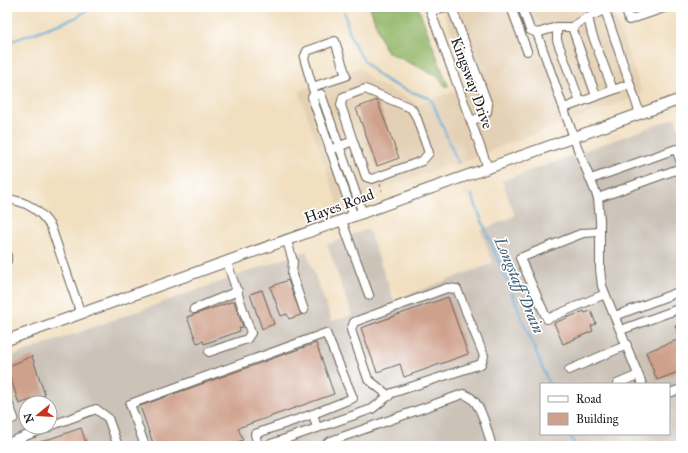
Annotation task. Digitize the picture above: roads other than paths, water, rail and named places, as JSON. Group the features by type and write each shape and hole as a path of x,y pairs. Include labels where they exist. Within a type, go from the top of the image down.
{"main road":[{"name":"Hayes Road","path":"7,340 681,99"}],"street":[{"path":"430,9 449,7 453,11 488,105 488,112 471,121"},
{"path":"511,7 527,51"},
{"path":"522,7 530,30 537,33 557,27 572,27 605,8 640,114"},
{"path":"625,7 629,20 667,7"},
{"name":"Kingsway Drive","path":"430,9 488,168"},
{"path":"588,17 592,34 612,90"},
{"path":"557,27 557,40 580,102"},
{"path":"572,27 596,96"},
{"path":"537,33 574,138 598,198 600,269 602,286 642,383"},
{"path":"312,87 346,76 335,41 307,51 304,58 312,87 315,96"},
{"path":"564,108 630,84"},
{"path":"365,89 410,108 416,116 428,153 422,161 372,179 366,177 353,141 341,105 342,97 365,89"},
{"path":"321,94 340,146 359,215 330,150 312,97 321,94"},
{"path":"330,150 353,141"},
{"path":"591,179 676,149 681,162"},
{"path":"598,198 681,168"},
{"path":"7,199 22,202 31,207 45,218 51,227 82,314"},
{"path":"342,221 369,295"},
{"path":"600,232 583,233 520,258 546,319 606,296"},
{"path":"287,241 293,261 292,275 304,310"},
{"path":"7,255 7,261"},
{"path":"209,352 247,340 251,333 227,262"},
{"path":"265,446 372,409 392,393 481,364 484,356 457,289 447,288 354,322 351,330 368,379 388,396"},
{"path":"194,309 238,291"},
{"path":"615,316 681,291"},
{"path":"621,330 681,308"},
{"path":"145,446 130,404 326,333 353,398 313,414 255,434 258,446"},
{"path":"569,370 626,345"},
{"path":"619,383 638,375"},
{"path":"670,393 681,389"},
{"path":"325,446 328,442 463,394 469,395 477,404 492,446"},
{"path":"7,400 14,418 7,421"},
{"path":"58,424 96,409 108,418 118,446"},
{"path":"313,414 317,428"},
{"path":"7,443 28,435"}],"waterway":[{"path":"7,43 75,18 93,7"},
{"name":"Longstaff Drain","path":"343,7 349,31 356,48 372,69 391,83 429,98 432,101 458,163"},
{"name":"Longstaff Drain","path":"471,194 549,383"},
{"name":"Longstaff Drain","path":"570,435 575,446"}]}
